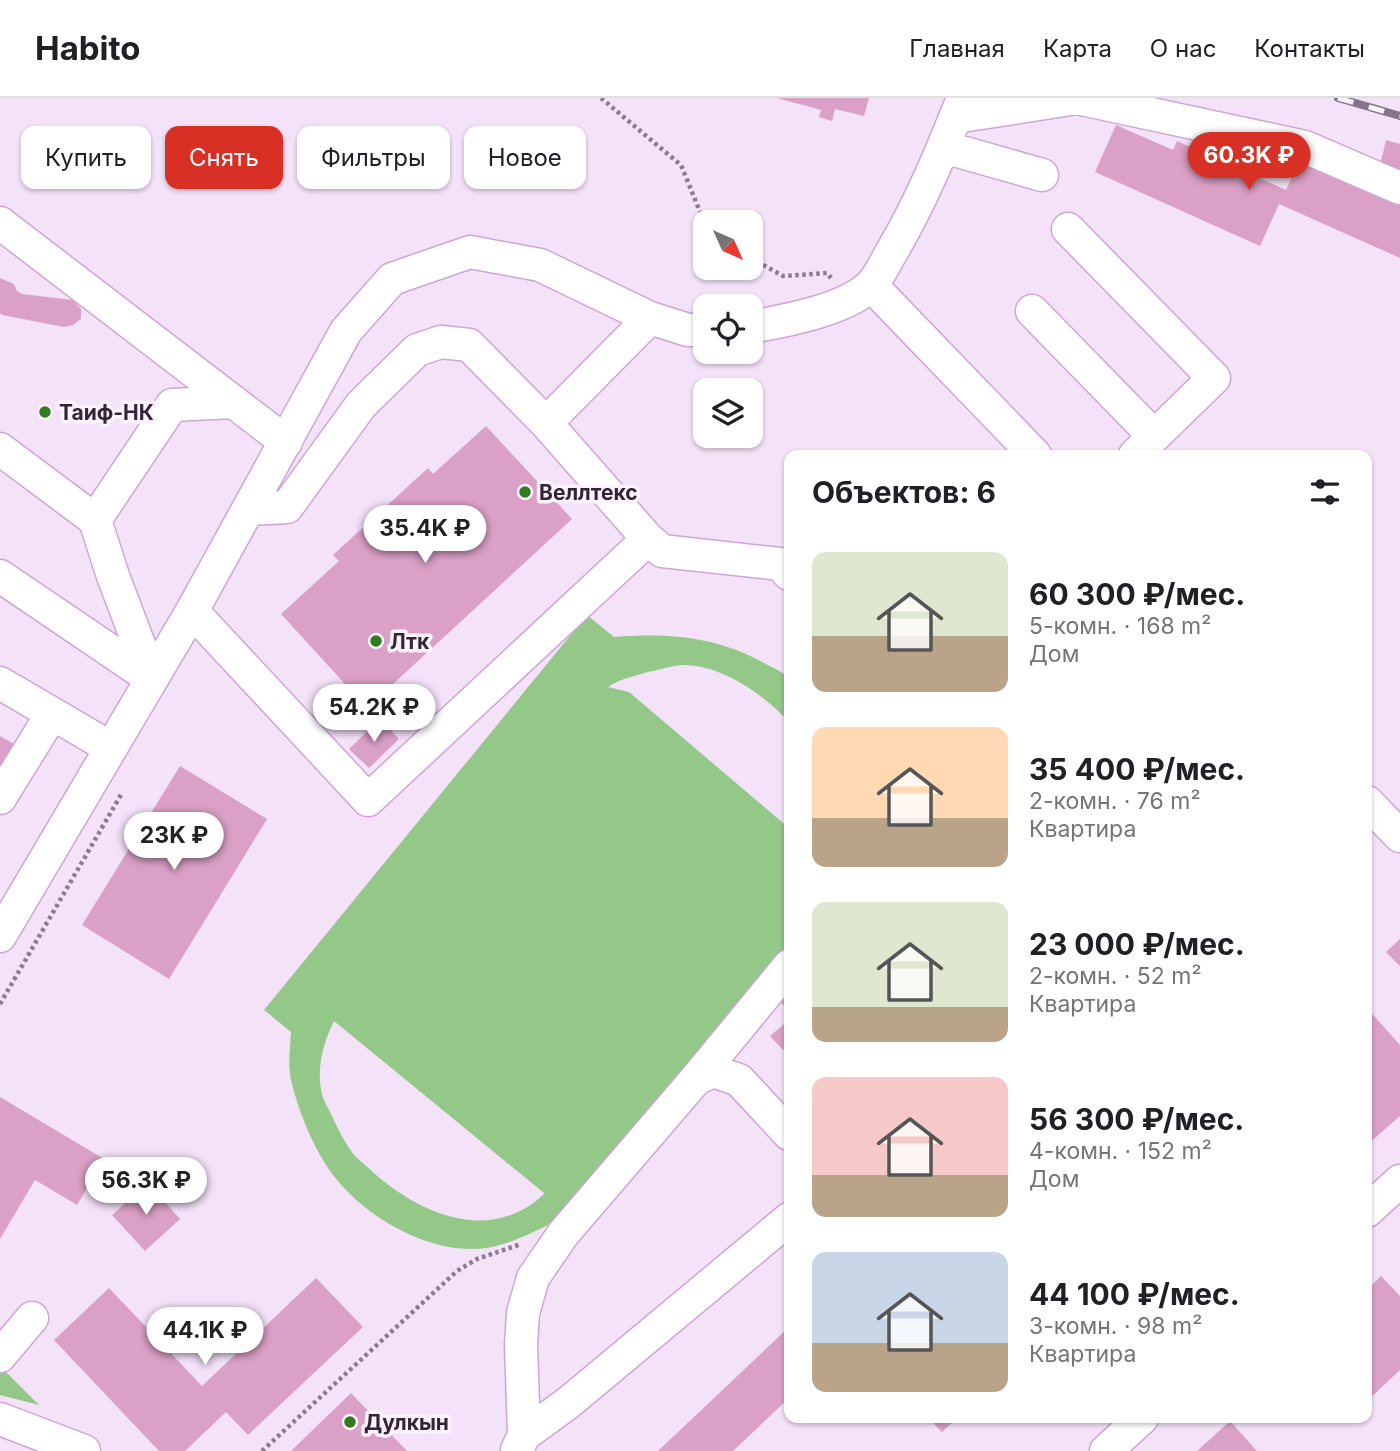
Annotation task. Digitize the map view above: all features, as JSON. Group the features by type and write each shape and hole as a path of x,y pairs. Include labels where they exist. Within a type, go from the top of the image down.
{"street":[{"path":"763,325 794,319 861,292 906,228 959,108 1077,98 1305,147 1400,188"},
{"path":"944,147 1042,175"},
{"path":"0,223 286,442"},
{"path":"1032,311 1145,445 1214,378 1068,229"},
{"path":"0,936 192,611 346,331 392,279 470,252 540,265 650,318 693,330"},
{"path":"861,292 1030,450"},
{"path":"546,423 650,318"},
{"path":"250,509 288,508 361,405 417,349 441,342 469,345 546,423 648,539 662,551 780,564 784,568"},
{"path":"95,520 172,405 233,402"},
{"path":"0,449 95,520 152,679"},
{"path":"192,611 368,800 648,539"},
{"path":"0,576 152,679"},
{"path":"0,683 111,748"},
{"path":"0,798 52,714"},
{"path":"1372,807 1400,836"},
{"path":"521,1443 523,1313 533,1278 563,1234 784,971"},
{"path":"696,1079 713,1072 740,1080 784,1129"},
{"path":"1372,1207 1400,1181"},
{"path":"521,1443 784,1223"},
{"path":"0,1356 32,1318"},
{"path":"0,1419 84,1451"},
{"path":"1106,1451 1137,1423"}],"path":[{"path":"601,98 681,165 699,210"},
{"path":"763,265 783,276 827,273 861,292"},
{"path":"262,1451 457,1271 477,1259 563,1234"}],"green space":[{"path":"587,615 614,637 690,638 744,653 784,674 784,717 754,691 726,675 696,666 681,665 648,672 608,687 629,692 784,824 784,949 561,1219 505,1243 486,1248 463,1249 418,1238 375,1214 339,1183 320,1155 305,1124 291,1080 291,1032 264,1010","holes":["334,1021 544,1194 523,1209 502,1218 457,1218 435,1212 414,1201 375,1174 349,1147 322,1094 322,1056"]},
{"path":"3,1369 39,1405 0,1395 0,1373"}],"building":[{"path":"777,98 869,98 864,116 835,109 832,121 819,117 821,110"},
{"path":"1116,125 1173,150 1177,141 1286,190 1301,157 1400,202 1400,258 1279,204 1260,246 1095,172"},
{"path":"1386,140 1400,144 1400,170 1380,165"},
{"path":"0,278 14,284 22,294 73,300 81,309 81,319 64,327 2,315"},
{"path":"486,426 572,519 367,708 281,614 339,561 333,555 428,468 433,474"},
{"path":"380,719 399,739 369,768 349,749"},
{"path":"0,736 14,744 0,768"},
{"path":"180,766 267,819 169,979 82,925"},
{"path":"1400,939 1400,966 1386,952"},
{"path":"784,989 784,1006 776,996"},
{"path":"1372,1014 1400,1045 1400,1116 1372,1141"},
{"path":"784,1024 784,1051 770,1036"},
{"path":"0,1097 104,1159 77,1205 35,1180 0,1239"},
{"path":"148,1183 180,1219 145,1251 112,1215"},
{"path":"1381,1276 1400,1296 1400,1370 1372,1396 1372,1285"},
{"path":"316,1278 363,1327 248,1435 226,1412 185,1451 159,1451 54,1340 109,1288 202,1386"},
{"path":"784,1332 784,1403 733,1451 658,1451"},
{"name":"Дулкын","path":"351,1393 407,1451 291,1451"},
{"path":"933,1423 952,1423 942,1432"},
{"path":"1228,1423 1232,1423 1257,1451 1197,1451"}],"railway":[{"path":"1338,98 1400,116"}],"place":[{"name":"Таиф-НК","path":"45,412"},
{"name":"Веллтекс","path":"525,492"},
{"name":"Лтк","path":"376,641"},
{"name":"Дулкын","path":"350,1422"}]}
